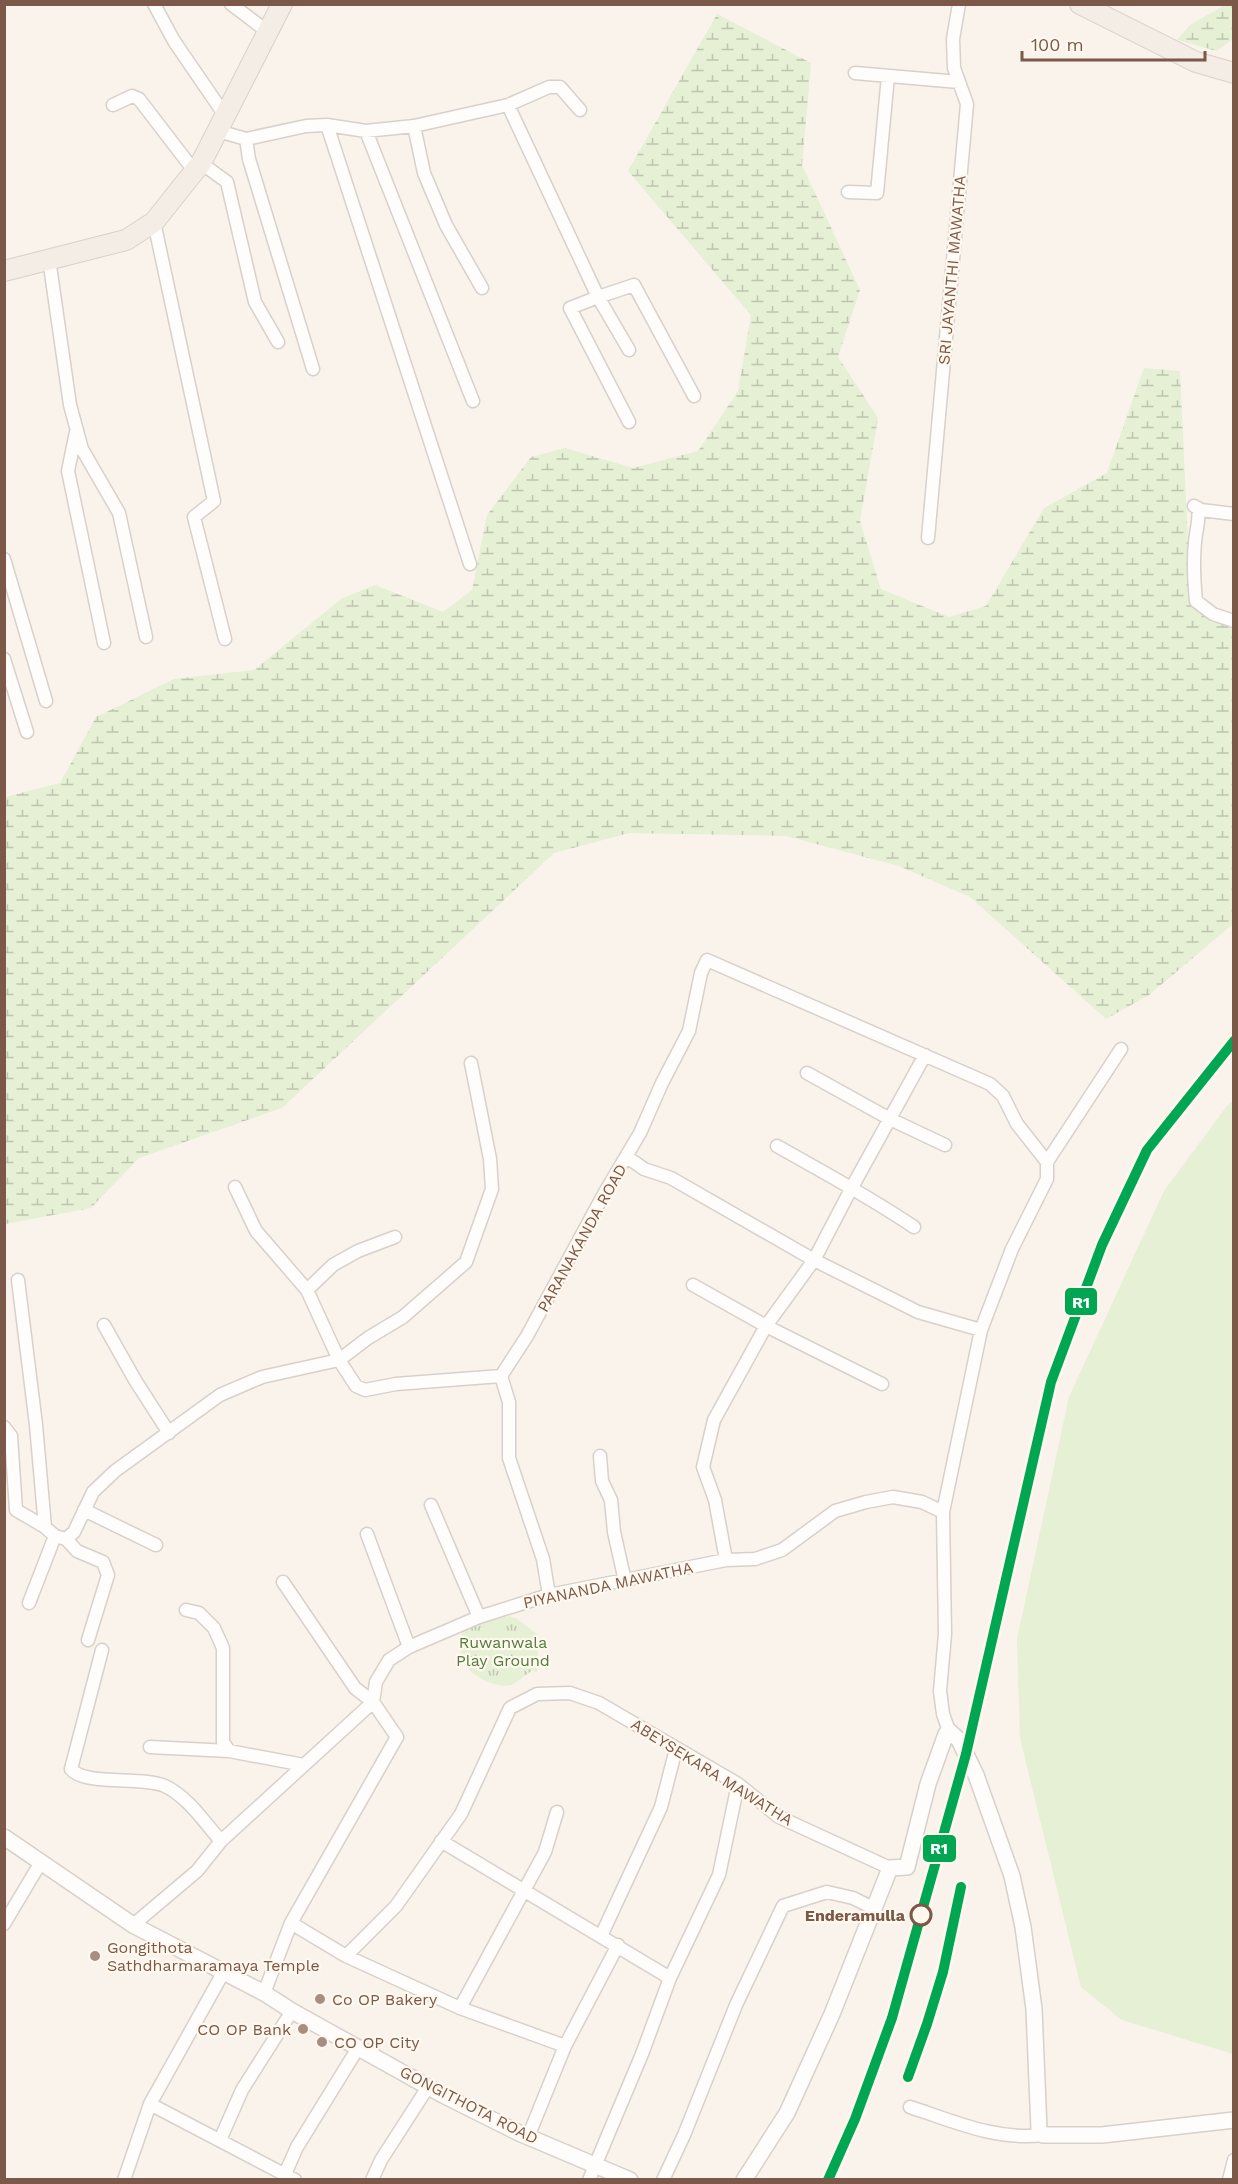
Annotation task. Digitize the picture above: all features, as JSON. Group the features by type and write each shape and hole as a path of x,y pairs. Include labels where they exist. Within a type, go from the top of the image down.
{"main road":[{"path":"4,271 126,240 154,222 198,167 282,4"},
{"path":"1080,4 1112,12 1196,62 1233,73"}],"street":[{"path":"153,4 222,124 246,140 306,126 327,125 366,131 414,126 508,105 549,87 560,87 580,110"},
{"path":"231,4 268,32"},
{"name":"SRI JAYANTHI MAWATHA","path":"928,538 967,104 954,68 953,39 959,4"},
{"path":"855,73 959,82"},
{"path":"848,192 877,193 888,76"},
{"path":"113,105 132,96 139,99 198,167 227,182 255,302 278,342"},
{"path":"508,105 597,297 629,350"},
{"path":"327,125 470,564"},
{"path":"414,126 424,172 446,225 482,288"},
{"path":"366,131 473,401"},
{"path":"246,140 249,159 313,369"},
{"path":"154,222 214,501 194,517 225,639"},
{"path":"49,260 70,405 82,449 119,513 146,637"},
{"path":"629,422 570,308 634,285 694,396"},
{"path":"77,430 68,471 104,642"},
{"path":"1233,514 1196,507 1200,516 1195,541 1193,578 1196,601 1213,614 1233,621"},
{"path":"4,559 46,701"},
{"path":"4,659 27,732"},
{"name":"PARANAKANDA ROAD","path":"501,1376 527,1336 605,1192 627,1157 689,1031 701,973 707,960 925,1055"},
{"path":"1042,2135 1039,2130 1034,2009 1023,1927 1012,1876 976,1775 959,1740 949,1731 943,1714 940,1691 945,1634 943,1512 981,1330 1012,1249 1047,1179 1047,1162 1121,1049"},
{"path":"726,1560 715,1500 704,1467 714,1420 766,1326 814,1260 925,1055 990,1084 1003,1096 1017,1124 1047,1162"},
{"path":"29,1603 60,1538 74,1532 93,1492 115,1471 220,1395 262,1377 339,1360 368,1338 403,1317 466,1262 492,1189 490,1159 471,1063"},
{"path":"807,1073 890,1119 945,1145"},
{"path":"777,1146 851,1189 877,1201 914,1227"},
{"path":"627,1157 644,1169 670,1178 814,1260 918,1312 981,1330"},
{"path":"235,1187 256,1231 307,1290 339,1360 356,1386 365,1390 396,1384 501,1376 509,1402 509,1458 543,1558 549,1595"},
{"path":"307,1290 333,1265 358,1251 395,1237"},
{"path":"18,1280 36,1425 45,1527"},
{"path":"693,1285 766,1326 882,1384"},
{"path":"104,1325 135,1380 169,1433"},
{"path":"4,1427 11,1436 10,1508 45,1527 77,1551 103,1562 108,1575 88,1640"},
{"path":"600,1456 602,1481 611,1500 614,1532 625,1581"},
{"name":"PIYANANDA MAWATHA","path":"373,1702 376,1682 389,1660 409,1647 479,1617 549,1595 726,1560 754,1559 782,1550 835,1511 866,1502 893,1497 922,1502 943,1512"},
{"path":"431,1505 479,1617"},
{"path":"84,1510 156,1545"},
{"path":"367,1534 409,1647"},
{"path":"264,1993 291,1923 397,1737 373,1702 355,1688 283,1582"},
{"path":"186,1610 199,1613 214,1628 223,1648 223,1742 229,1751"},
{"path":"102,1650 70,1769 74,1774 91,1777 162,1785 183,1797 221,1841"},
{"name":"ABEYSEKARA MAWATHA","path":"346,1956 396,1906 461,1814 510,1708 537,1694 570,1693 599,1703 738,1784 779,1817 890,1868"},
{"path":"133,1926 197,1871 221,1841 373,1702"},
{"path":"744,2180 787,2113 832,2013 890,1868 907,1867 928,1784 949,1731"},
{"path":"150,1747 229,1751 304,1765"},
{"path":"601,1936 661,1807 676,1749"},
{"path":"589,2180 670,1978 719,1875 738,1784"},
{"path":"460,2008 545,1852 557,1812"},
{"name":"GONGITHOTA ROAD","path":"4,1837 133,1926 264,1993 292,2011 428,2086 528,2136 630,2180"},
{"path":"441,1841 670,1978"},
{"path":"4,1924 41,1862"},
{"path":"663,2180 736,2005 783,1905 827,1892 853,1898 873,1908"},
{"path":"291,1923 346,1956 460,2008 565,2046"},
{"path":"528,2136 565,2046 618,1945"},
{"path":"124,2180 150,2104 223,1973"},
{"path":"220,2140 242,2090 292,2011"},
{"path":"150,2104 290,2177 297,2147 358,2048"},
{"path":"372,2180 381,2160 428,2086"},
{"path":"910,2107 982,2131 1022,2138 1042,2135 1101,2135 1233,2120"},
{"path":"1229,2180 1233,2160"}],"green space":[{"path":"1225,5 1233,5 1233,39 1217,51 1177,40 1190,25"},
{"path":"717,14 811,63 802,165 860,290 838,357 878,418 860,521 881,589 949,617 986,606 1044,508 1107,473 1144,368 1180,371 1190,587 1215,611 1233,617 1233,924 1149,995 1106,1019 970,897 899,866 786,836 629,833 554,853 282,1108 139,1158 91,1208 5,1224 5,797 60,783 96,717 174,679 254,670 341,599 375,585 443,612 472,590 487,515 531,457 565,448 633,468 698,451 738,391 751,315 628,171"},
{"path":"1233,1101 1233,2054 1122,2020 1081,1987 1020,1738 1017,1639 1069,1397 1164,1191"},
{"name":"Ruwanwala Play Ground","path":"509,1616 516,1618 538,1635 537,1673 533,1670 513,1684 505,1686 493,1684 471,1672 461,1654 460,1643 462,1633 469,1625"}],"transit line":[{"name":"R1","path":"828,2180 855,2119 892,2018 966,1754 1051,1382 1102,1245 1147,1150 1234,1041"},
{"name":"R1","path":"908,2077 943,1972 961,1887"}],"place":[{"name":"Enderamulla","path":"921,1915"},
{"name":"Gongithota Sathdharmaramaya Temple","path":"95,1956"},
{"name":"Co OP Bakery","path":"320,1999"},
{"name":"CO OP Bank","path":"303,2029"},
{"name":"CO OP City","path":"322,2042"}]}
